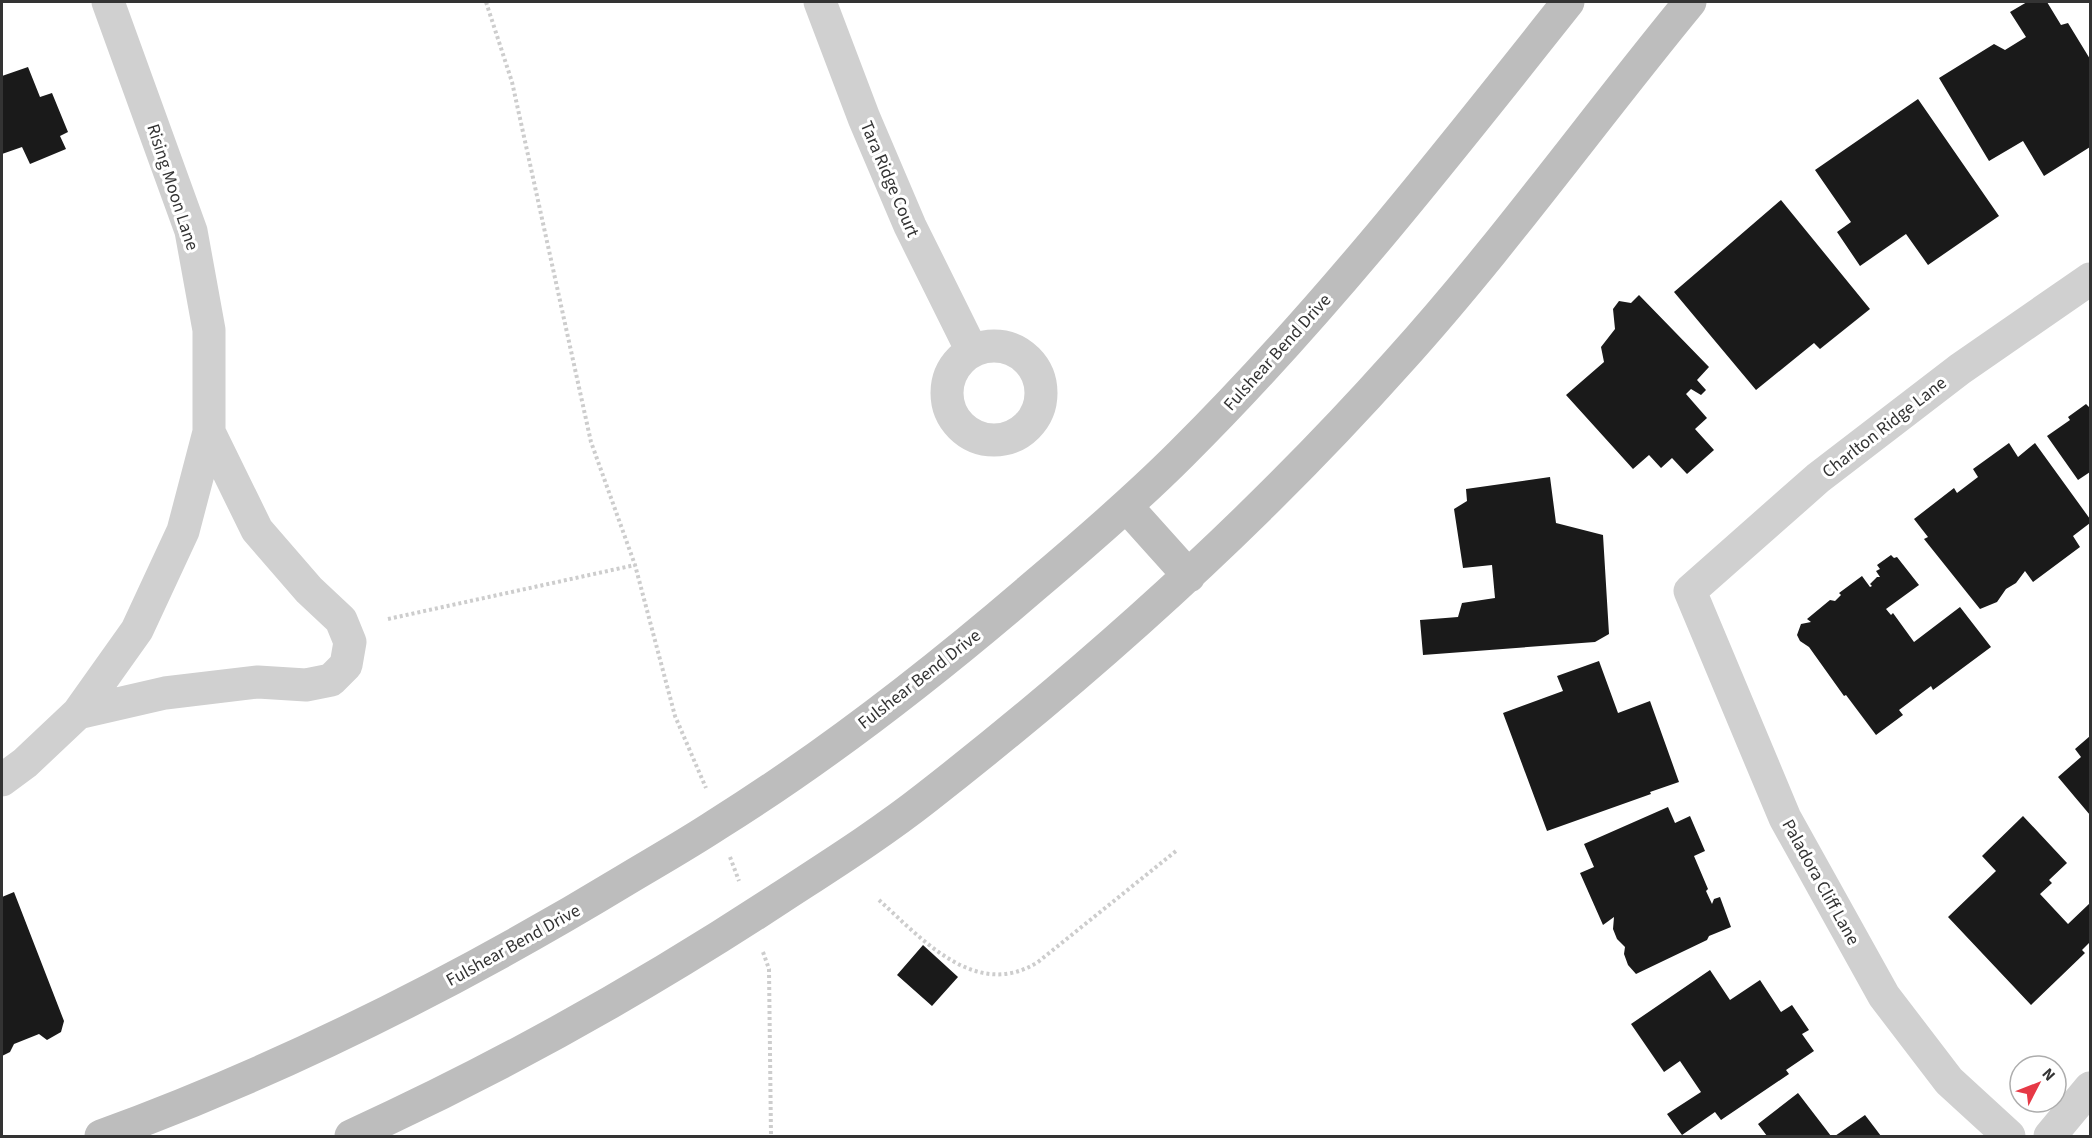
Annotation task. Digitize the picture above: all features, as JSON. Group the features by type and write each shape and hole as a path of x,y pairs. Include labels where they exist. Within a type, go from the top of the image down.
{"main road":[{"name":"Fulshear Bend Drive","path":"101,1137 241,1082 338,1038 431,991 559,921 719,824 894,701 974,638 1127,507 1248,385 1324,301 1412,197 1568,2"},
{"path":"351,1137 418,1106 500,1063 657,976 856,848 925,799 1113,644 1189,576 1273,495 1399,361 1515,224 1690,2"},
{"path":"1127,507 1189,576"}],"street":[{"name":"Rising Moon Lane","path":"2,780 25,763 78,713 137,630 183,531 209,432 209,330 191,231 108,2"},
{"name":"Tara Ridge Court","path":"820,2 864,118 910,226 972,351"},
{"name":"Charlton Ridge Lane","path":"1690,591 1818,478 1960,369 2091,279"},
{"path":"78,713 165,693 258,682 306,685 331,680 346,665 350,642 341,621 309,590 256,530 209,432"},
{"name":"Paladora Cliff Lane","path":"1690,591 1785,818 1884,996 1949,1082 2009,1137"},
{"path":"2050,1137 2091,1088"}],"path":[{"path":"486,2 512,82 591,442 635,565 675,716 707,790"},
{"path":"388,618 635,565"},
{"path":"879,900 920,937 960,965 983,974 1006,975 1028,969 1038,962 1176,851"},
{"path":"730,855 740,885"},
{"path":"762,950 769,969 771,1137"}],"building":[{"path":"2027,2 2047,2 2061,25 2068,23 2090,59 2090,147 2044,176 2023,141 1989,161 1939,78 1994,44 2005,50 2026,37 2010,12"},
{"path":"28,67 40,97 52,93 68,132 60,136 66,149 30,164 22,147 2,154 2,76"},
{"path":"1918,99 1999,216 1928,265 1906,234 1860,266 1837,232 1851,222 1815,170"},
{"path":"1781,200 1870,309 1820,349 1814,343 1756,390 1674,292"},
{"path":"1639,295 1709,367 1697,380 1706,390 1701,395 1691,389 1686,394 1707,418 1695,429 1714,450 1687,474 1672,458 1661,468 1649,455 1633,469 1566,395 1604,362 1601,347 1615,329 1613,309 1619,301 1631,303"},
{"path":"2086,404 2090,406 2090,472 2078,480 2047,436 2070,420 2068,417"},
{"path":"2009,443 2018,457 2035,443 2090,519 2090,523 2073,536 2080,547 2033,582 2025,571 2016,583 2006,589 1997,602 1980,609 1924,539 1928,537 1914,519 1954,488 1957,493 1978,477 1973,469"},
{"path":"1550,477 1556,523 1603,535 1609,634 1595,642 1423,655 1420,620 1458,617 1462,603 1495,598 1492,565 1463,568 1454,509 1467,501 1466,489"},
{"path":"1891,555 1894,558 1897,557 1919,585 1886,609 1891,615 1893,613 1914,642 1960,607 1991,647 1933,690 1931,686 1899,710 1903,715 1876,735 1846,695 1844,696 1809,647 1800,641 1797,635 1801,624 1811,622 1807,619 1830,600 1835,601 1841,595 1839,593 1862,576 1870,587 1872,586 1870,584 1880,577 1876,571 1880,569 1877,565"},
{"path":"1599,661 1618,713 1650,701 1679,782 1547,831 1503,713 1563,691 1557,676"},
{"path":"2090,736 2090,815 2058,777 2081,757 2075,749"},
{"path":"1668,807 1675,823 1690,816 1705,851 1694,856 1708,889 1706,891 1712,904 1714,899 1720,897 1731,927 1636,974 1628,965 1624,954 1625,947 1617,939 1613,929 1614,917 1603,925 1580,873 1594,867 1584,844"},
{"path":"2023,816 2067,863 2049,880 2052,883 2040,894 2068,924 2090,903 2090,942 2082,950 2085,953 2031,1005 1948,917 1996,871 1982,856"},
{"path":"14,892 64,1021 61,1032 47,1040 39,1034 14,1044 10,1052 2,1056 2,897"},
{"path":"923,945 958,977 932,1006 897,975"},
{"path":"1710,970 1730,1000 1760,980 1781,1012 1792,1005 1809,1030 1802,1034 1814,1051 1786,1070 1789,1074 1721,1120 1715,1112 1682,1135 1667,1114 1701,1092 1680,1061 1664,1072 1631,1024"},
{"path":"1798,1093 1831,1136 1767,1136 1758,1124"},
{"path":"1865,1115 1881,1136 1835,1136"}]}
